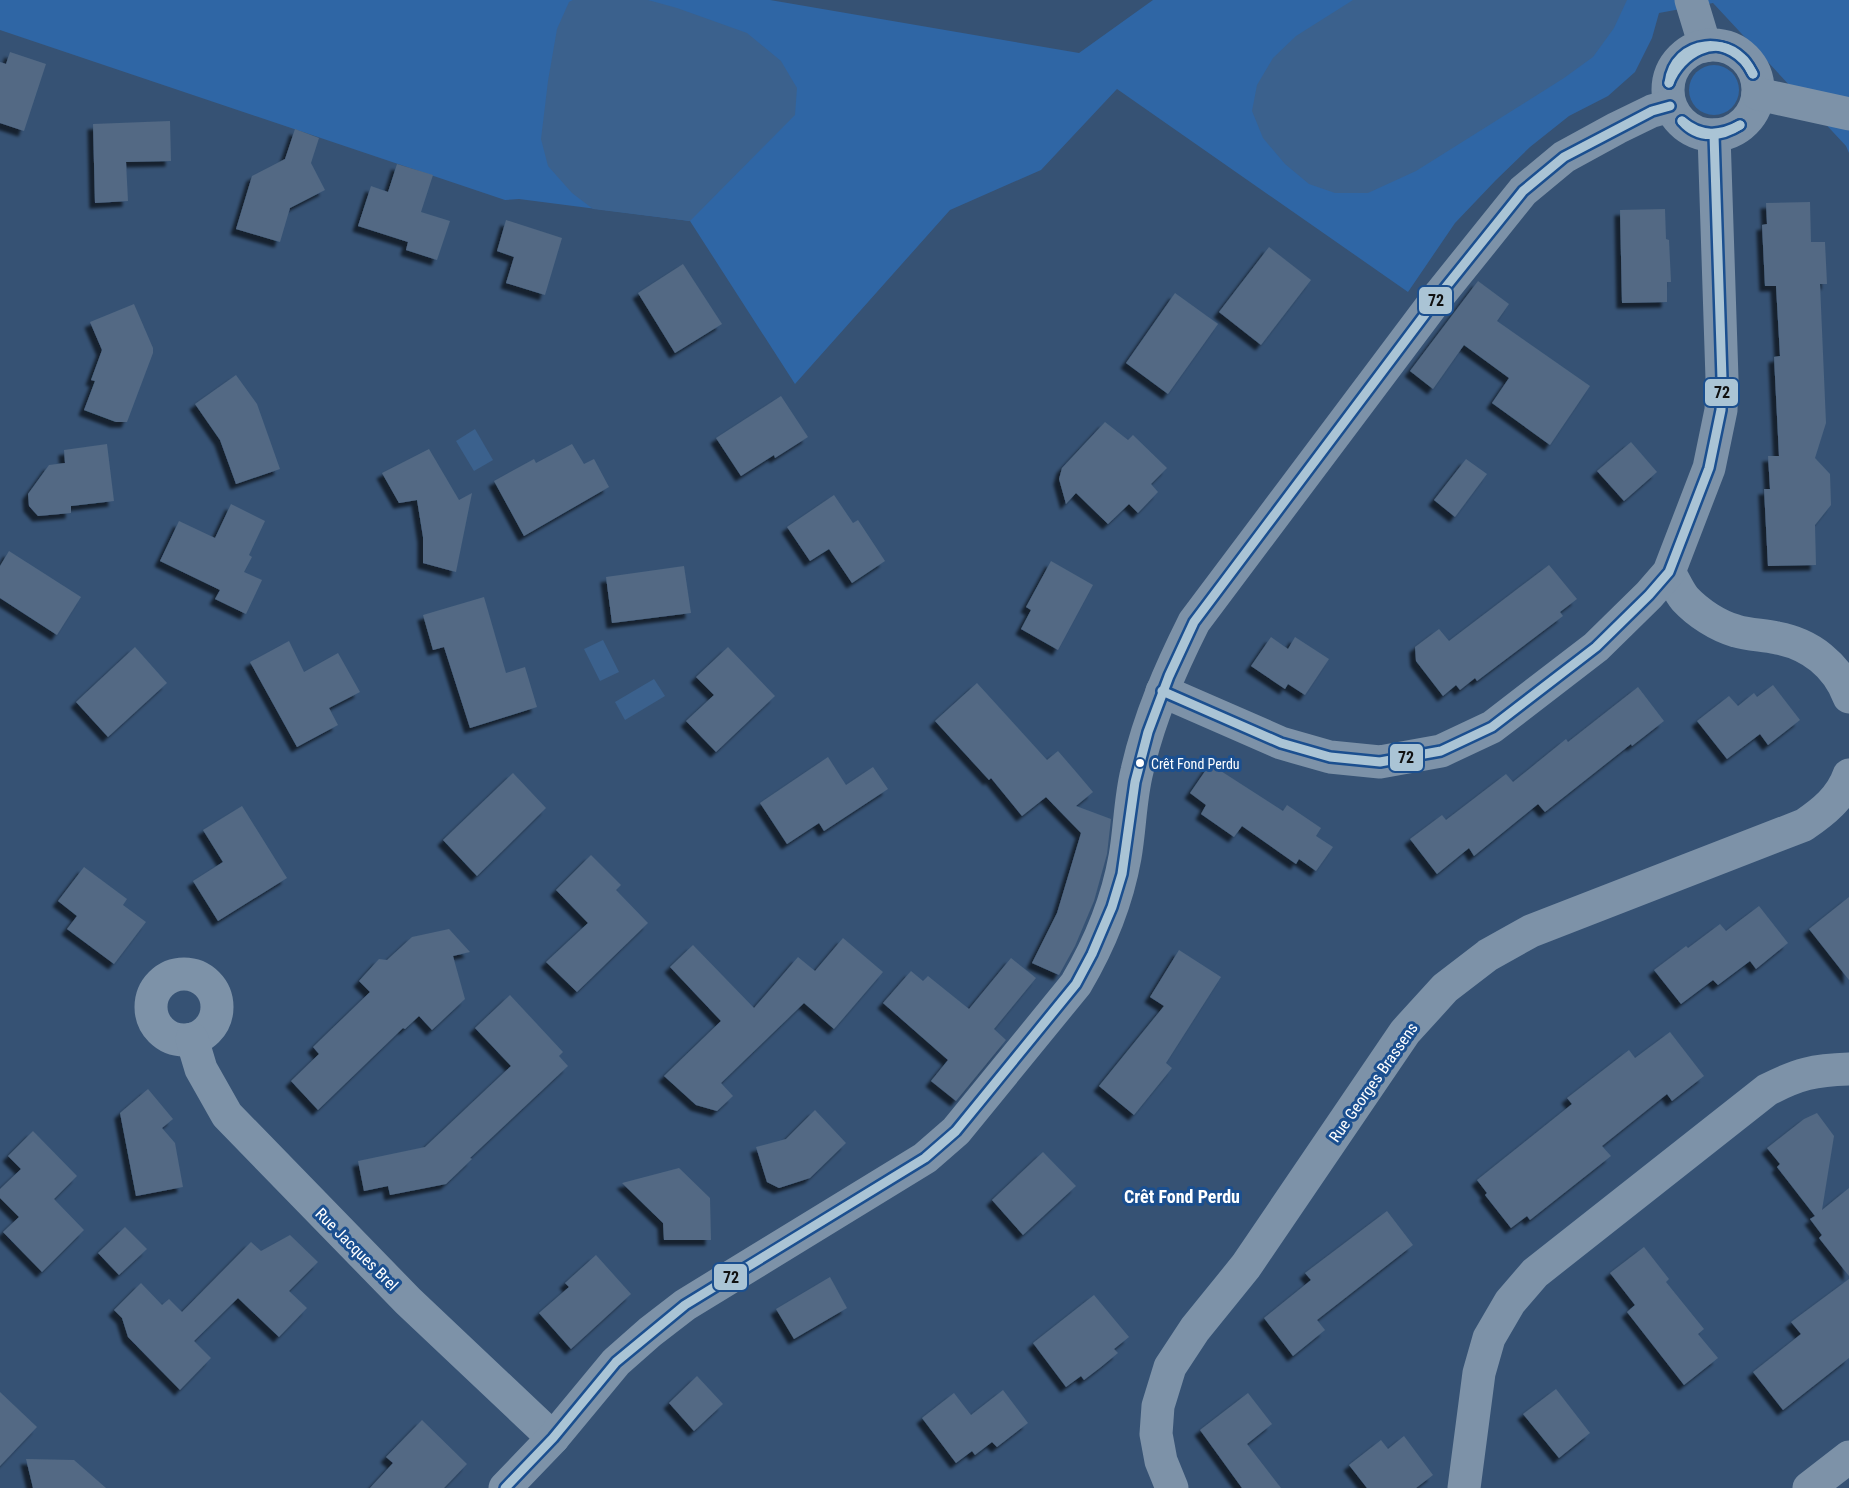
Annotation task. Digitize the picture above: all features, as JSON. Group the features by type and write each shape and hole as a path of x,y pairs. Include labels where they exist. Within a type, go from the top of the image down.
{"street":[{"path":"1690,0 1705,46"},
{"path":"1719,45 1732,49 1752,68 1757,80 1758,94 1755,107 1743,122 1727,133 1714,135 1693,131 1676,116 1670,106 1669,80 1682,57 1692,50 1719,45"},
{"path":"1758,94 1849,114"},
{"path":"505,1488 553,1438 616,1362 650,1332 694,1299 925,1158 948,1139 970,1114 1076,984 1091,960 1118,888 1125,856 1136,774 1148,727 1194,622 1441,293 1523,191 1564,157 1652,111 1670,106"},
{"path":"1162,691 1281,742 1330,757 1380,762 1441,752 1492,728 1563,674 1649,595 1669,572 1709,468 1721,410 1714,135"},
{"path":"1669,572 1684,598 1707,617 1736,631 1779,638 1808,647 1829,664 1846,688 1849,697"},
{"name":"Rue Georges Brassens","path":"1172,1488 1161,1461 1156,1434 1158,1406 1170,1367 1195,1329 1246,1266 1405,1032 1445,988 1488,955 1531,931 1804,825 1829,808 1849,775"},
{"name":"Rue Jacques Brel","path":"192,1039 201,1069 227,1115 408,1301 553,1438"},
{"path":"1464,1488 1479,1374 1489,1338 1509,1302 1535,1273 1767,1090 1796,1075 1827,1069 1849,1069"},
{"path":"1809,1488 1849,1457"}],"shaded area":[{"path":"0,0 770,0 1079,53 1153,0 1849,0 1849,153 1846,146 1713,3 1659,13 1652,38 1635,72 1608,96 1569,116 1530,147 1455,223 1408,292 1117,89 1041,170 950,210 795,384 690,221 519,199 505,200 0,30"},
{"path":"573,0 648,0 747,33 781,61 797,88 795,115 690,221 593,209 572,193 548,166 541,139 548,81 557,29 569,2"},
{"path":"1353,0 1627,0 1614,28 1593,57 1564,78 1416,171 1368,193 1335,193 1309,184 1285,164 1263,138 1252,111 1257,85 1273,58 1296,36"},
{"path":"1714,65 1732,72 1739,90 1732,108 1714,115 1696,108 1689,90 1696,72"},
{"path":"475,429 493,460 474,471 456,441"},
{"path":"603,640 619,672 600,681 584,649"},
{"path":"654,679 665,696 625,720 615,702"}],"building":[{"path":"10,52 46,64 24,131 0,123 0,62 6,64"},
{"path":"170,121 171,161 126,162 128,201 95,203 93,124"},
{"path":"295,129 319,138 311,163 325,190 290,208 280,242 236,229 252,176 285,159"},
{"path":"397,164 433,175 421,212 450,221 437,260 406,250 408,242 358,226 371,186 388,192"},
{"path":"1810,202 1811,242 1825,242 1827,284 1820,284 1826,423 1815,458 1830,474 1831,505 1815,525 1816,565 1768,566 1764,489 1770,489 1768,456 1779,456 1774,357 1780,356 1776,286 1765,286 1762,225 1767,224 1766,203"},
{"path":"1665,209 1671,282 1667,282 1667,302 1622,303 1620,210"},
{"path":"506,220 562,238 545,295 506,283 514,257 497,251"},
{"path":"1269,247 1311,280 1261,345 1219,312"},
{"path":"683,264 722,324 675,353 638,293"},
{"path":"1478,281 1509,304 1497,321 1590,386 1550,445 1492,403 1509,378 1464,345 1433,389 1410,371"},
{"path":"1175,293 1218,324 1168,394 1126,363"},
{"path":"134,304 153,348 153,353 127,422 116,422 84,410 95,381 91,380 102,350 90,322"},
{"path":"236,375 257,404 280,469 236,484 220,440 195,404"},
{"path":"781,396 808,437 741,476 716,438"},
{"path":"1105,422 1128,440 1133,435 1167,468 1151,484 1158,492 1138,513 1129,504 1108,524 1076,493 1066,504 1059,479 1062,468"},
{"path":"1631,442 1657,472 1624,501 1597,471"},
{"path":"107,444 114,501 71,506 71,513 38,516 29,506 28,494 49,465 65,463 64,450"},
{"path":"572,444 584,464 594,459 609,487 524,536 494,481 534,459 536,463"},
{"path":"429,449 459,500 472,493 456,572 423,563 423,537 417,500 399,503 382,473"},
{"path":"1466,459 1487,474 1455,517 1434,500"},
{"path":"834,495 853,523 858,520 885,561 852,583 829,549 810,561 787,527"},
{"path":"231,504 265,521 249,555 252,557 244,572 262,580 246,614 215,599 220,590 160,561 179,521 215,538"},
{"path":"9,551 81,597 57,635 0,598 0,566"},
{"path":"1051,561 1093,585 1058,650 1021,629 1031,610 1026,607"},
{"path":"1549,565 1577,599 1560,612 1563,616 1477,681 1475,678 1460,690 1456,685 1443,696 1416,661 1415,647 1439,629 1449,641"},
{"path":"684,566 691,613 612,623 606,577"},
{"path":"484,597 506,673 525,667 537,707 470,728 444,647 433,650 423,615"},
{"path":"1271,637 1288,649 1295,637 1329,659 1305,695 1288,684 1285,689 1251,666"},
{"path":"289,641 304,672 338,653 360,692 329,708 338,725 297,747 250,662"},
{"path":"135,647 167,683 108,737 76,702"},
{"path":"728,647 775,696 716,752 686,721 714,695 696,677"},
{"path":"977,683 1047,760 1058,751 1093,792 1076,806 1111,819 1107,854 1094,901 1075,946 1059,975 1032,963 1057,913 1081,833 1046,797 1022,816 991,778 989,780 935,721"},
{"path":"1773,685 1800,720 1768,745 1760,734 1727,759 1697,721 1729,696 1738,706 1754,693 1757,697"},
{"path":"1638,687 1664,721 1545,812 1538,804 1474,856 1469,848 1437,874 1410,839 1442,815 1446,820 1506,774 1513,782 1566,739 1568,742"},
{"path":"828,757 846,785 873,767 888,789 824,831 819,823 787,844 760,803"},
{"path":"1210,764 1283,811 1287,805 1321,828 1316,836 1333,847 1316,871 1299,859 1296,864 1242,826 1234,837 1201,814 1206,805 1190,793"},
{"path":"513,773 546,808 477,876 443,840"},
{"path":"242,806 287,878 218,921 193,881 223,862 203,830"},
{"path":"591,855 621,885 616,890 648,923 577,992 546,962 588,923 556,890"},
{"path":"84,867 127,899 123,905 146,922 114,964 67,929 77,916 58,901"},
{"path":"1849,897 1849,980 1809,929"},
{"path":"1759,906 1788,943 1756,969 1750,961 1718,985 1713,980 1681,1004 1654,970 1720,924 1726,931"},
{"path":"449,929 470,952 453,956 465,999 432,1030 419,1016 405,1029 403,1028 318,1110 291,1081 319,1054 313,1047 370,992 359,981 379,959 387,960 412,937"},
{"path":"843,938 883,972 834,1029 804,1003 721,1083 733,1096 717,1111 696,1105 664,1076 721,1021 670,967 693,945 754,1008 798,957 815,971"},
{"path":"1179,950 1221,977 1166,1063 1172,1068 1134,1115 1099,1086 1164,1006 1150,997"},
{"path":"1011,958 1036,978 994,1029 1006,1040 956,1101 931,1081 948,1060 883,1003 911,971 923,981 928,976 969,1009"},
{"path":"510,995 563,1052 559,1056 568,1066 470,1158 472,1159 446,1184 390,1195 388,1186 364,1191 358,1161 425,1147 511,1066 475,1028"},
{"path":"1670,1032 1704,1076 1672,1101 1667,1094 1602,1146 1611,1156 1530,1220 1527,1216 1511,1228 1485,1195 1487,1193 1477,1180 1572,1104 1567,1098 1629,1050 1635,1058"},
{"path":"148,1089 173,1119 162,1128 175,1143 183,1187 136,1196 120,1113"},
{"path":"815,1110 846,1143 810,1178 779,1188 767,1182 756,1147 786,1139"},
{"path":"1817,1113 1834,1136 1822,1210 1849,1188 1849,1276 1819,1238 1822,1235 1810,1219 1815,1216 1777,1167 1780,1164 1767,1148 1804,1119"},
{"path":"33,1131 77,1176 54,1199 84,1230 42,1272 3,1232 19,1217 0,1198 0,1189 21,1169 8,1156"},
{"path":"1043,1152 1076,1186 1023,1235 992,1200"},
{"path":"679,1168 710,1198 711,1240 664,1240 663,1223 622,1183"},
{"path":"1387,1211 1413,1245 1317,1320 1325,1330 1293,1356 1264,1318 1311,1280 1305,1273"},
{"path":"125,1227 147,1249 119,1275 98,1253"},
{"path":"290,1235 318,1262 289,1291 307,1308 279,1337 238,1298 194,1341 211,1358 180,1390 128,1337 122,1318 114,1310 141,1283 162,1305 169,1299 182,1312 251,1242 261,1251"},
{"path":"1644,1247 1669,1279 1666,1282 1704,1329 1698,1334 1718,1358 1684,1385 1627,1312 1635,1305 1610,1273"},
{"path":"596,1255 631,1294 571,1349 539,1313 569,1287 565,1283"},
{"path":"830,1277 847,1308 794,1339 776,1309"},
{"path":"1849,1279 1849,1358 1783,1410 1753,1372 1801,1334 1791,1322"},
{"path":"1094,1295 1129,1337 1114,1349 1118,1353 1101,1367 1084,1380 1081,1376 1066,1387 1033,1343"},
{"path":"697,1376 723,1404 694,1431 669,1403"},
{"path":"1556,1389 1590,1433 1559,1458 1523,1414"},
{"path":"1003,1390 1028,1423 997,1447 992,1442 975,1455 972,1451 956,1463 922,1418 954,1393 971,1415"},
{"path":"0,1392 37,1427 0,1466"},
{"path":"1248,1393 1272,1424 1247,1444 1281,1488 1242,1488 1200,1430"},
{"path":"422,1420 467,1464 444,1488 370,1488 393,1463 386,1457"},
{"path":"1404,1436 1433,1475 1416,1488 1367,1488 1349,1465 1381,1440 1388,1449"},
{"path":"26,1459 74,1460 106,1488 33,1488"}],"transit line":[{"name":"72","path":"1669,83 1673,68 1681,57 1693,49 1705,46 1732,51 1744,60 1753,74"},
{"name":"72","path":"1669,83 1681,63 1690,55 1710,47 1732,50 1744,60 1753,74"},
{"name":"72","path":"505,1488 553,1438 616,1362 685,1305 925,1158 956,1131 1076,984 1092,954 1112,907 1122,874 1135,782 1148,732 1169,676 1194,622 1441,293 1523,191 1564,157 1652,111 1670,106"},
{"name":"72","path":"1682,121 1696,130 1711,133 1733,129 1740,125"},
{"name":"72","path":"1682,121 1695,131 1710,135 1726,132 1740,125"},
{"name":"72","path":"1162,691 1281,743 1330,757 1380,762 1441,751 1492,727 1596,647 1649,595 1669,572 1709,468 1721,410 1714,135"}],"place":[{"name":"Crêt Fond Perdu","path":"1140,763"}],"district":[{"name":"Crêt Fond Perdu","path":"1182,1197"}]}
